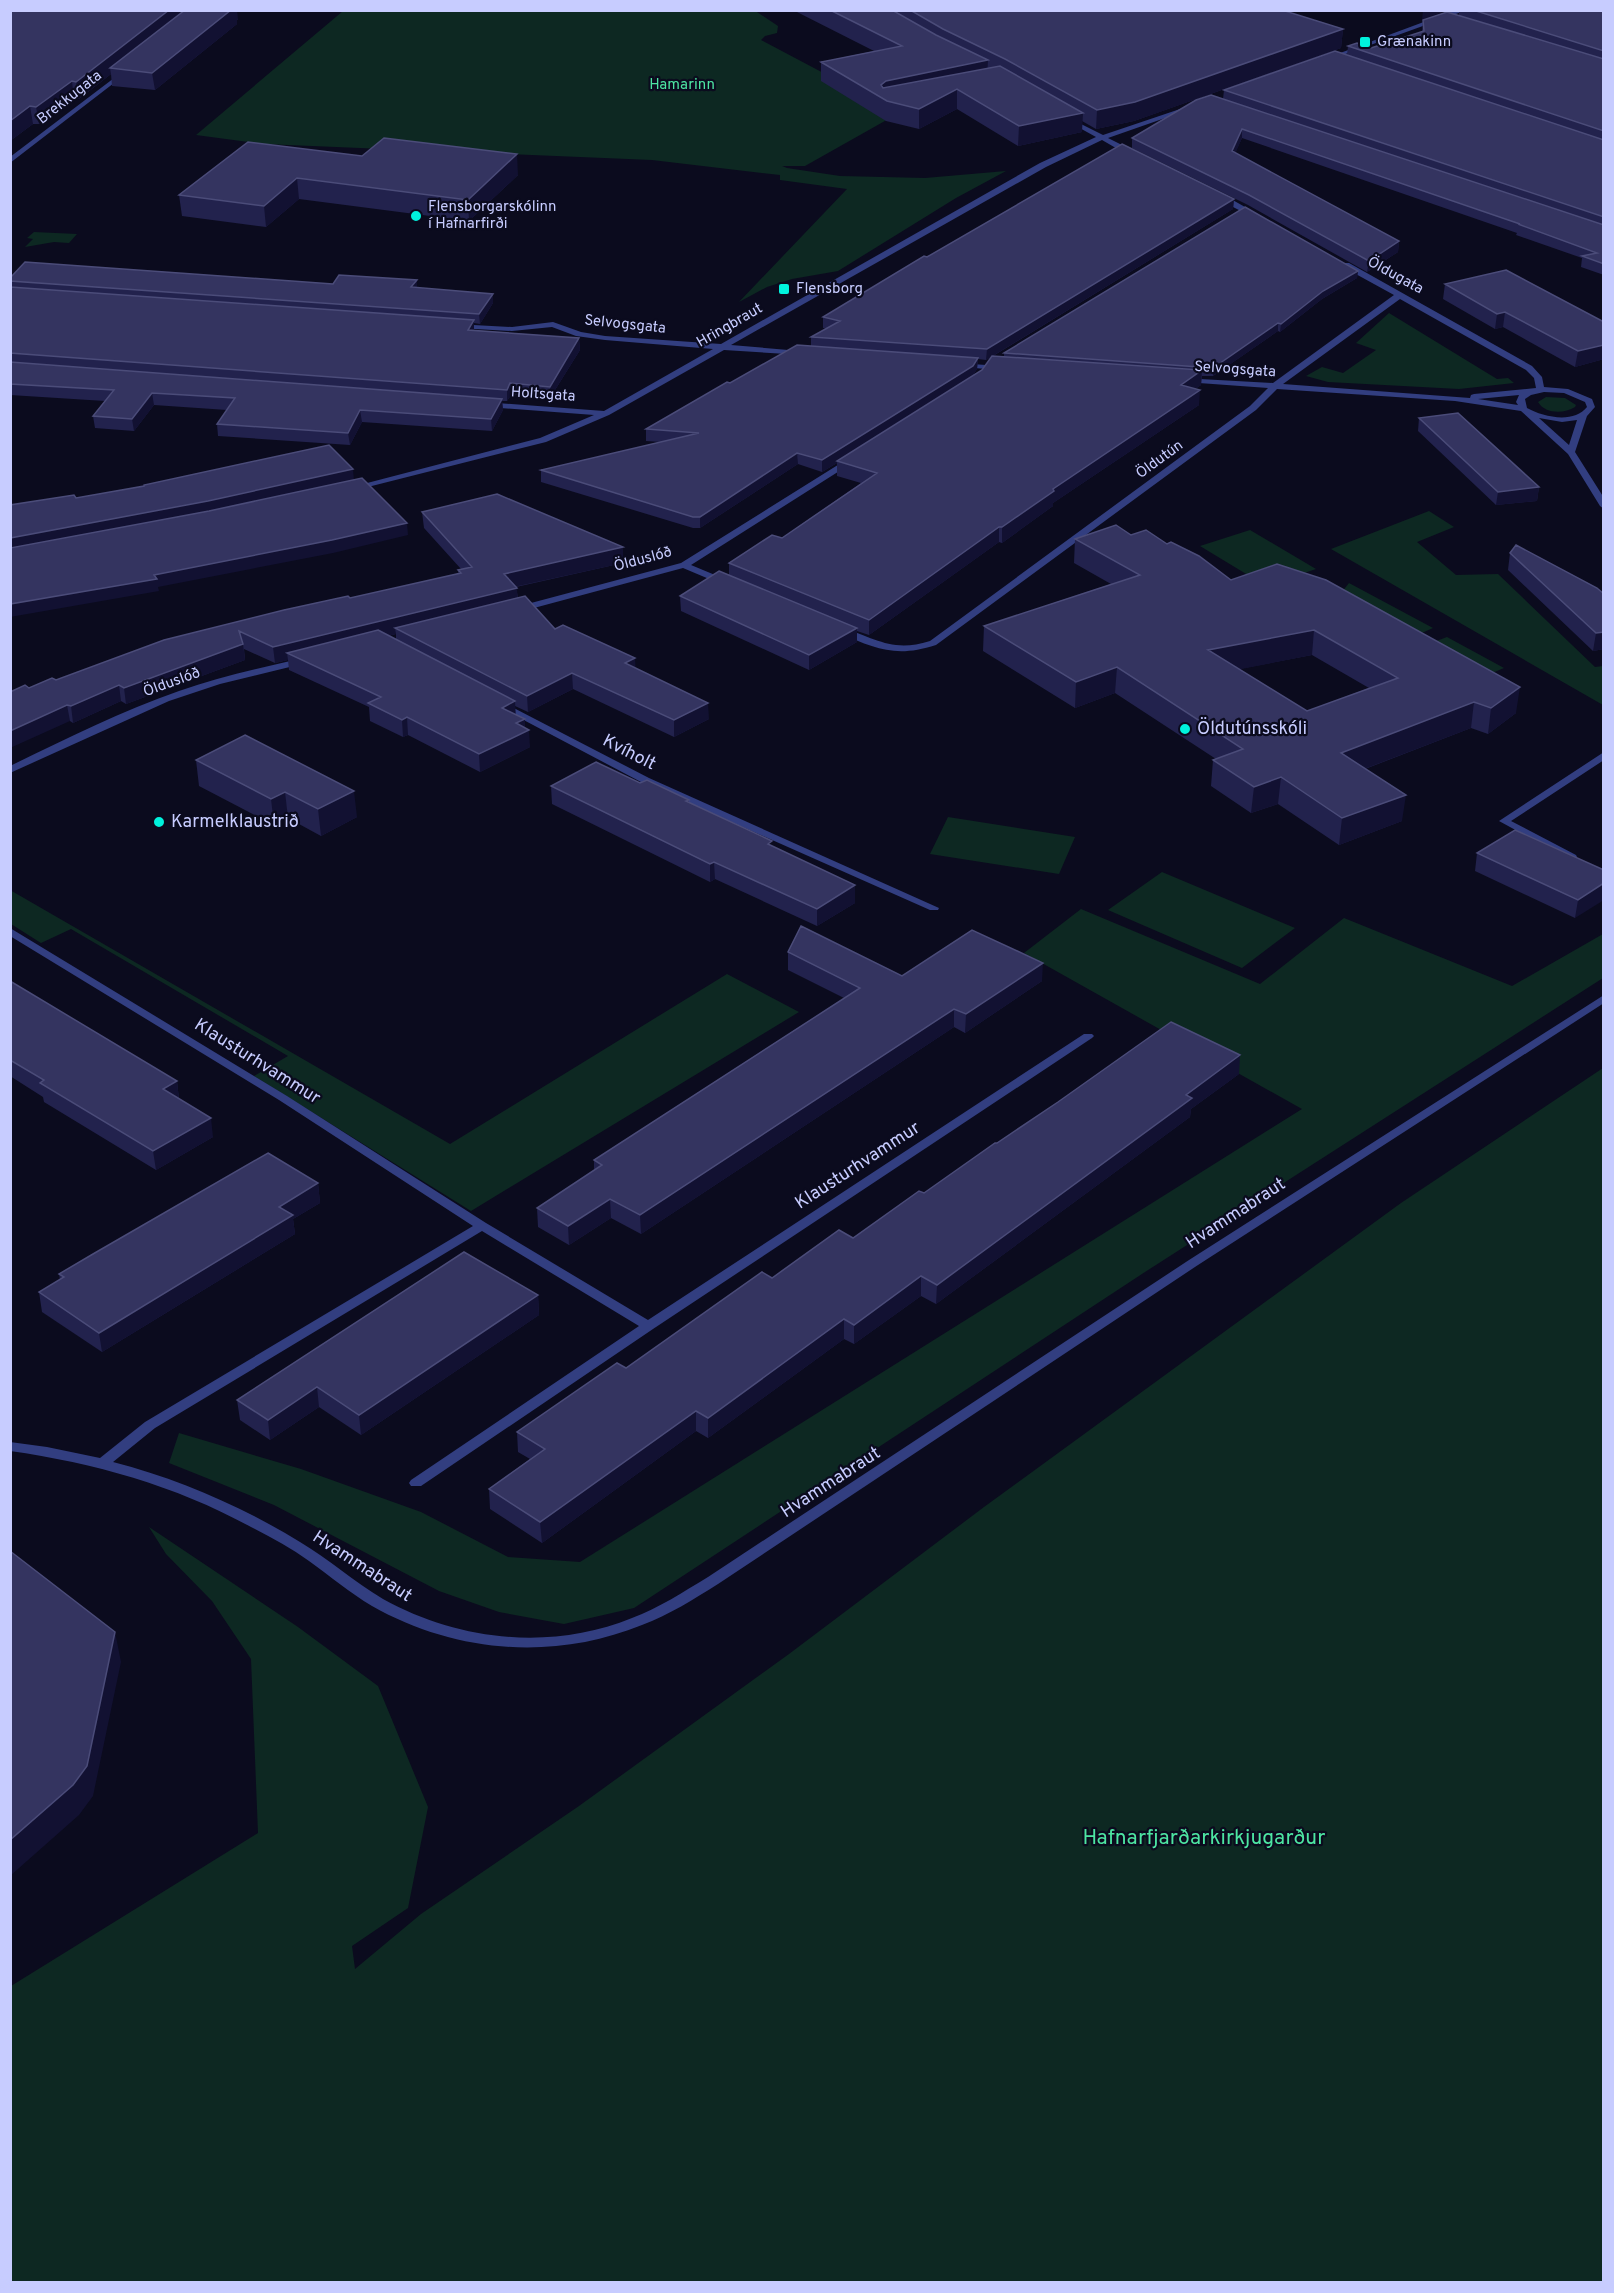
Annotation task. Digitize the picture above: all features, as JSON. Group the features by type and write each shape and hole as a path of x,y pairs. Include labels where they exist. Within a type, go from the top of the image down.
{"street":[{"path":"1323,60 1464,10"},
{"path":"1448,16 1459,20"},
{"path":"1334,56 1346,60"},
{"name":"Brekkugata","path":"10,161 127,70"},
{"name":"Hringbraut","path":"338,490 543,440 606,413 994,192 1101,138 1190,108"},
{"path":"1063,116 1142,158"},
{"path":"1214,194 1265,220"},
{"path":"1234,215 1244,209"},
{"name":"Öldugata","path":"1338,260 1529,368 1538,377 1541,390"},
{"name":"Öldutún","path":"831,626 884,648 915,650 933,644 1253,408 1275,386 1400,295"},
{"name":"Selvogsgata","path":"450,326 512,329 553,324 579,334 808,354"},
{"path":"983,370 995,360"},
{"path":"949,364 983,370 1008,368"},
{"name":"Selvogsgata","path":"1170,379 1455,398 1527,410 1543,417 1561,419 1604,411"},
{"name":"Selvogsgata","path":"1455,398 1562,390 1598,401"},
{"path":"1530,392 1521,398 1520,402 1572,452 1604,506"},
{"path":"1572,452 1591,405 1586,398"},
{"name":"Holtsgata","path":"475,403 606,413"},
{"name":"Ölduslóð","path":"513,610 684,565 855,457"},
{"path":"684,565 736,587"},
{"name":"Ölduslóð","path":"10,770 88,732 167,699 218,682 311,659"},
{"name":"Kvíholt","path":"487,697 645,780 934,908"},
{"path":"1580,861 1504,821 1604,755"},
{"name":"Klausturhvammur","path":"10,931 283,1098 482,1226 648,1326"},
{"name":"Hvammabraut","path":"10,1446 38,1449 103,1463 148,1476 283,1538 327,1565 363,1593 397,1613 435,1628 526,1644 598,1633 645,1619 747,1559 1216,1248 1604,998"},
{"name":"Klausturhvammur","path":"416,1483 648,1326 1088,1036"},
{"path":"103,1463 150,1425 482,1226"}],"green space":[{"name":"Hamarinn","path":"754,10 778,26 777,33 765,36 761,40 899,113 805,166 782,166 840,176 925,178 1006,171 956,198 838,271 792,279 767,287 739,302 847,189 780,180 780,175 652,160 264,144 196,135 343,11"},
{"path":"34,232 77,234 69,243 54,242 25,247 33,239 27,238"},
{"path":"1389,313 1497,379 1508,378 1514,383 1459,389 1328,382 1306,376 1322,367 1343,373 1376,350 1356,343"},
{"path":"1546,397 1565,398 1576,405 1566,411 1550,411 1538,402"},
{"path":"1429,511 1454,527 1417,542 1456,575 1498,574 1595,667 1603,666 1603,705 1331,549"},
{"path":"1250,530 1316,569 1266,586 1200,546"},
{"path":"1349,583 1433,628 1397,644 1330,607"},
{"path":"1447,637 1504,668 1473,681 1415,649"},
{"path":"948,817 1075,837 1059,874 930,854"},
{"path":"1162,872 1295,928 1242,968 1108,910"},
{"path":"10,890 450,1144 727,974 799,1012 471,1211 254,1076 288,1056 71,929 41,943 11,924"},
{"path":"1081,909 1260,984 1344,918 1512,986 1603,934 1603,978 1145,1272 634,1608 564,1624 499,1612 439,1591 274,1505 169,1463 179,1433 301,1469 421,1512 508,1557 580,1562 1302,1109 1024,953"},
{"name":"Hafnarfjarðarkirkjugarður","path":"1603,1068 1603,2282 11,2282 11,1986 258,1833 251,1659 212,1601 166,1554 149,1527 298,1627 378,1686 428,1807 408,1908 352,1946 355,1969 421,1914 579,1806 789,1654 984,1507 1401,1203"}],"building":[{"path":"10,10 169,10 76,82 72,81 36,107 30,106 10,121"},
{"path":"185,10 231,10 152,73 110,68"},
{"path":"830,10 892,10 936,35 988,60 886,81 881,85 883,88 1000,66 1083,113 1019,126 957,89 919,109 887,101 821,62 902,46"},
{"path":"910,10 1282,10 1343,29 1135,102 1097,110"},
{"path":"1473,10 1604,10 1604,51"},
{"path":"1447,12 1604,59 1604,131 1348,46 1357,43 1371,48 1424,31 1423,20"},
{"path":"1335,51 1604,140 1604,217 1224,90"},
{"path":"1211,95 1604,225 1604,264 1582,256 1597,253 1518,224 1520,224 1242,129 1232,151 1399,241 1369,261 1249,195 1132,138 1196,100"},
{"path":"384,138 517,154 468,200 297,178 264,206 179,195 248,142 362,156"},
{"path":"1122,144 1234,199 987,349 811,337 840,321 823,317 924,256 927,257"},
{"path":"1245,207 1358,271 1323,291 1281,324 1278,323 1213,368 1004,353"},
{"path":"25,262 333,284 339,275 417,280 411,287 493,294 479,314 10,281 10,278"},
{"path":"1506,270 1604,322 1604,345 1578,351 1505,312 1497,314 1445,284"},
{"path":"10,287 474,320 468,330 579,338 550,387 510,383 507,390 10,353"},
{"path":"797,345 978,358 973,366 822,460 797,453 700,517 693,517 541,470 699,433 646,429"},
{"path":"992,356 1202,370 1181,385 1200,390 1053,489 1054,491 999,527 869,620 729,563 772,535 782,538 877,473 837,461 982,370"},
{"path":"10,362 502,399 491,419 360,410 348,433 217,424 235,398 152,393 132,419 93,416 114,390 10,384"},
{"path":"1458,413 1539,487 1498,492 1419,418"},
{"path":"329,445 353,469 208,501 10,538 10,505 74,495 76,498 144,486"},
{"path":"362,478 407,523 154,575 157,579 10,604 10,548 209,511"},
{"path":"497,494 623,547 504,574 517,588 273,647 239,631 243,644 124,688 119,685 10,731 10,692 25,685 29,688 52,678 56,680 164,640 284,610 461,573 458,570 472,567 422,512"},
{"name":"Öldutúnsskóli","path":"1116,525 1131,535 1146,530 1167,544 1171,542 1199,556 1231,580 1277,564 1326,580 1520,687 1491,708 1474,702 1341,753 1406,795 1342,818 1281,777 1254,787 1213,760 1243,749 1117,667 1076,682 984,626 1140,575 1075,539","holes":["1314,630 1398,678 1307,711 1208,650"]},
{"path":"1516,545 1597,588 1604,594 1604,632 1596,633 1510,553"},
{"path":"719,571 857,628 809,655 680,596"},
{"path":"525,596 555,629 563,625 635,658 625,663 708,703 674,720 572,673 527,696 395,628"},
{"path":"378,630 515,701 502,708 525,719 516,723 529,730 479,754 407,717 402,720 368,703 381,697 287,653"},
{"path":"245,735 354,791 318,809 285,792 271,799 196,760"},
{"path":"596,762 640,783 647,780 772,841 768,844 855,885 817,909 714,862 710,864 551,786"},
{"path":"1515,830 1604,870 1604,883 1578,900 1477,853"},
{"path":"801,926 902,976 972,930 1043,963 966,1014 954,1009 640,1215 610,1199 568,1226 537,1208 602,1165 594,1160 860,988 788,952"},
{"path":"10,981 177,1081 163,1089 211,1118 153,1151 40,1083 44,1080 10,1060"},
{"path":"1171,1022 1240,1055 1186,1095 1192,1098 937,1285 921,1276 854,1325 844,1319 708,1418 696,1411 540,1522 489,1489 545,1449 517,1432 617,1363 626,1368 762,1272 772,1278 839,1230 853,1238 919,1191 924,1193 1058,1102"},
{"path":"268,1153 318,1183 279,1207 293,1215 99,1333 39,1292 64,1277 59,1274"},
{"path":"464,1252 538,1295 359,1415 317,1387 268,1420 237,1400"},
{"path":"10,1551 115,1632 87,1766 73,1785 10,1840"}],"place":[{"name":"Grænakinn","path":"1365,42"},
{"name":"Flensborgarskólinn í Hafnarfirði","path":"416,216"},
{"name":"Flensborg","path":"784,289"},
{"name":"Öldutúnsskóli","path":"1185,729"},
{"name":"Karmelklaustrið","path":"159,822"}]}
